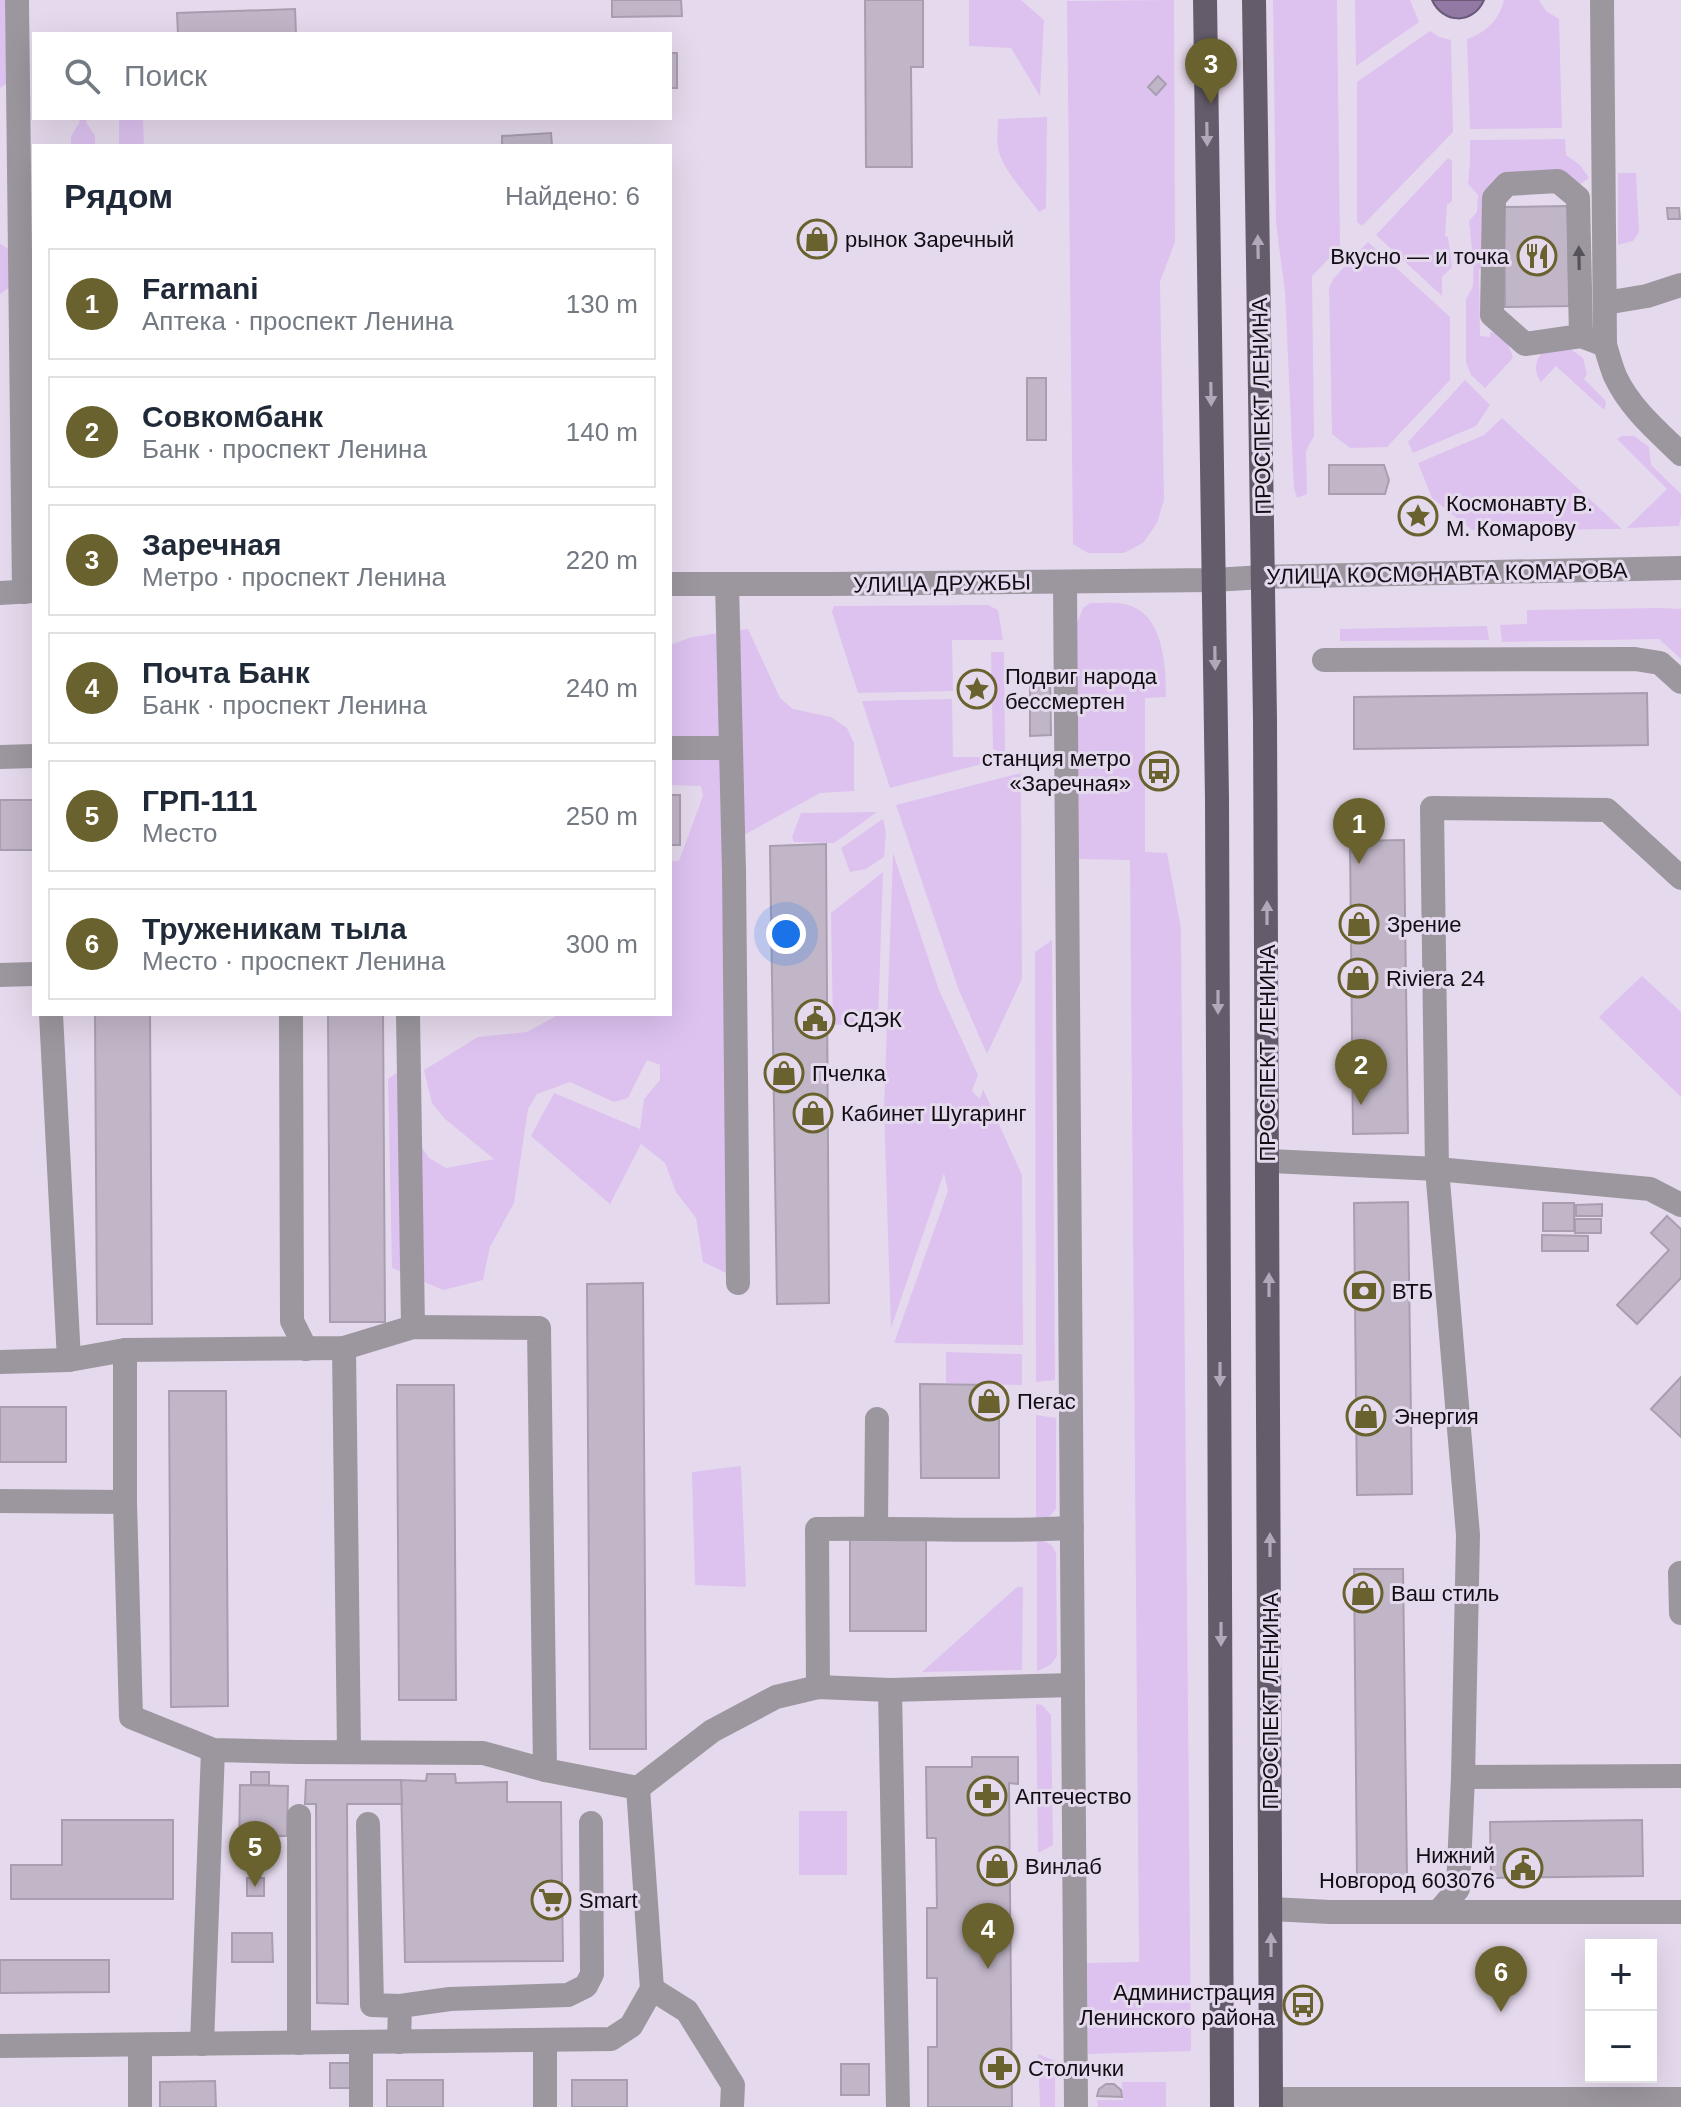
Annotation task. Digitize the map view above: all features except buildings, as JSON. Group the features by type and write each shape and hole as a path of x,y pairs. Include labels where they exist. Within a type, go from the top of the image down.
{"main road":[{"path":"1205,0 1217,799 1222,2107"},
{"name":"ПРОСПЕКТ ЛЕНИНА","path":"1254,0 1268,1161 1271,2103"}],"street":[{"path":"17,0 9,125 28,422 19,592"},
{"path":"1602,0 1605,345 1614,374 1626,396 1681,454"},
{"path":"1581,336 1578,198 1558,181 1507,184 1494,198 1492,315 1525,344 1581,336 1605,345"},
{"path":"1605,303 1647,296 1681,285"},
{"name":"УЛИЦА КОСМОНАВТА КОМАРОВА","path":"1214,580 1681,568"},
{"name":"УЛИЦА ДРУЖБЫ","path":"672,584 1214,580"},
{"path":"1065,582 1076,2107"},
{"path":"727,584 734,871 738,1283"},
{"path":"1324,660 1635,659 1660,663 1681,682"},
{"path":"672,748 730,748"},
{"path":"0,757 32,756"},
{"path":"1438,1912 1458,1889 1468,1535 1437,1169 1432,808 1607,810 1681,878"},
{"path":"0,975 32,974"},
{"path":"51,1016 69,1360"},
{"path":"291,1016 292,1321 306,1349"},
{"path":"408,1016 413,1327"},
{"path":"1268,1161 1437,1169 1650,1189 1681,1205"},
{"path":"0,1362 69,1360 125,1350 344,1348 413,1327 539,1328 545,1770"},
{"path":"344,1348 349,1752"},
{"path":"125,1350 125,1502 131,1717 213,1750 483,1753 545,1770 638,1788 712,1731 776,1697 818,1687 890,1690 1073,1685"},
{"path":"876,1527 877,1419"},
{"path":"0,1501 125,1502"},
{"path":"818,1687 817,1529 1072,1528"},
{"path":"1680,1573 1681,1613"},
{"path":"890,1690 898,2107"},
{"path":"202,2044 213,1750"},
{"path":"1463,1777 1681,1776"},
{"path":"0,2046 611,2039 631,2026 652,1989 638,1788"},
{"path":"299,1816 299,2043"},
{"path":"368,1824 372,2005 400,2006 450,1999 568,1995 586,1986 592,1974 591,1823"},
{"path":"1271,1909 1330,1912 1681,1912"},
{"path":"652,1989 687,2011 733,2085 732,2107"},
{"path":"399,2042 400,2006"},
{"path":"545,2040 545,2107"},
{"path":"361,2042 361,2107"},
{"path":"140,2045 140,2107"},
{"path":"1271,2103 1630,2103 1681,2099"}],"shaded area":[{"path":"0,0 14,0 14,78 0,88"},
{"path":"969,0 1021,0 1044,20 1040,96 1011,48 969,46"},
{"path":"1174,0 1175,242 1160,282 1164,500 1157,523 1143,543 1124,553 1088,553 1073,544 1067,1"},
{"path":"1273,0 1337,0 1340,247 1312,276 1314,436 1306,451 1307,494 1297,498 1294,488 1285,292 1276,223"},
{"path":"1355,0 1410,0 1419,22 1356,66"},
{"path":"1432,0 1484,0 1473,14 1458,18 1443,14"},
{"path":"1504,0 1539,0 1546,11 1559,19 1562,128 1470,129 1467,39 1491,24"},
{"path":"1430,31 1451,40 1453,132 1362,226 1357,222 1357,82"},
{"path":"1047,117 1046,208 1039,212 1002,159 998,144 998,119"},
{"path":"87,120 95,136 95,144 71,144 71,136 80,122"},
{"path":"119,120 143,120 144,144 119,144"},
{"path":"1565,139 1566,155 1580,165 1589,178 1580,184 1509,176 1489,256 1479,270 1480,336 1490,337 1490,332 1499,335 1508,345 1513,358 1485,388 1471,375 1466,362 1466,299 1473,286 1474,251 1469,221 1477,212 1478,195 1468,184 1470,140"},
{"path":"1448,158 1452,161 1452,201 1447,205 1445,236 1448,237 1452,267 1442,277 1442,296 1376,235"},
{"path":"1618,173 1636,173 1639,232 1633,241 1618,245"},
{"path":"1368,242 1450,317 1450,380 1387,447 1350,448 1332,434 1329,288 1333,279"},
{"path":"0,244 13,251 16,283 0,294"},
{"path":"1569,348 1583,358 1587,374 1584,379 1605,400 1604,410 1556,366 1541,382 1538,378 1536,366 1543,351"},
{"path":"1465,380 1490,405 1476,426 1413,453 1408,442"},
{"path":"1502,418 1622,529 1472,530 1432,498 1418,463 1484,435"},
{"path":"1634,436 1649,447 1651,465 1681,494 1679,526 1627,528 1667,489 1617,439"},
{"path":"1090,603 1124,604 1144,614 1157,634 1165,673 1166,697 1145,698 1145,852 1167,853 1181,928 1191,2051 1088,2054 1087,1963 1139,1962 1130,860 1079,859 1077,623 1083,608"},
{"path":"988,605 998,610 1003,640 952,640 953,691 858,693 832,612 834,606"},
{"path":"1681,609 1681,659 1659,639 1502,642 1500,625 1527,624 1527,610"},
{"path":"1487,626 1489,640 1340,641 1340,629"},
{"path":"748,629 780,698 793,709 831,717 847,728 854,743 854,791 820,793 726,845 730,1275 703,1262 696,1218 676,1192 665,1163 641,1144 610,1204 531,1136 554,1093 640,1129 644,1099 660,1080 660,1065 647,1060 628,1098 614,1102 570,1082 537,1094 528,1109 514,1203 490,1247 483,1280 443,1290 392,1268 388,1079 401,1070 416,1138 429,1158 446,1168 494,1159 445,1119 432,1103 424,1070 478,1037 527,1032 556,1016 672,1016 672,861 679,861 703,796 701,786 672,785 672,644 692,637"},
{"path":"991,652 1004,652 1005,754 993,749"},
{"path":"952,699 953,757 994,757 997,760 890,788 862,701"},
{"path":"1021,773 1022,979 987,1054 958,988 896,805"},
{"path":"877,812 834,843 794,842 792,837 801,813"},
{"path":"883,819 886,832 884,857 866,869 850,872 841,848"},
{"path":"893,853 939,990 978,1075 972,1091 980,1099 983,1089 1022,1175 1023,1345 894,1343 948,1191 944,1173 891,1328 884,1109"},
{"path":"883,872 878,1023 833,1025 831,913"},
{"path":"1052,940 1055,1380 1036,1382 1035,952"},
{"path":"1642,976 1681,1012 1681,1097 1599,1017"},
{"path":"946,1352 1022,1354 1022,1385 946,1383"},
{"path":"1036,1415 1056,1418 1056,1509 1046,1520 1036,1522"},
{"path":"741,1466 746,1587 695,1585 692,1472"},
{"path":"1037,1540 1049,1544 1056,1554 1057,1656 1037,1671"},
{"path":"1017,1587 1023,1587 1022,1670 922,1672"},
{"path":"1036,1704 1042,1705 1051,1715 1053,1845 1038,1853"},
{"path":"799,1811 847,1811 847,1875 799,1875"},
{"path":"1038,2054 1055,2061 1055,2107 1040,2107"},
{"path":"1122,2082 1166,2082 1166,2107 1098,2107 1097,2100 1123,2100"}],"place":[{"name":"Заречная","path":"1211,104"},
{"name":"рынок Заречный","path":"817,239"},
{"name":"Вкусно — и точка","path":"1537,256"},
{"name":"Космонавту В. М. Комарову","path":"1418,516"},
{"name":"Подвиг народа бессмертен","path":"977,689"},
{"name":"станция метро «Заречная»","path":"1159,771"},
{"name":"Farmani","path":"1359,864"},
{"name":"Зрение","path":"1359,924"},
{"name":"Riviera 24","path":"1358,978"},
{"name":"СДЭК","path":"815,1019"},
{"name":"Пчелка","path":"784,1073"},
{"name":"Совкомбанк","path":"1361,1105"},
{"name":"Кабинет Шугаринг","path":"813,1113"},
{"name":"ВТБ","path":"1364,1291"},
{"name":"Пегас","path":"989,1401"},
{"name":"Энергия","path":"1366,1416"},
{"name":"Ваш стиль","path":"1363,1593"},
{"name":"Аптечество","path":"987,1796"},
{"name":"Винлаб","path":"997,1866"},
{"name":"Нижний Новгород 603076","path":"1523,1868"},
{"name":"ГРП-111","path":"255,1887"},
{"name":"Smart","path":"551,1900"},
{"name":"Почта Банк","path":"988,1969"},
{"name":"Администрация Ленинского района","path":"1303,2005"},
{"name":"Труженикам тыла","path":"1501,2012"},
{"name":"Столички","path":"1000,2068"}]}
